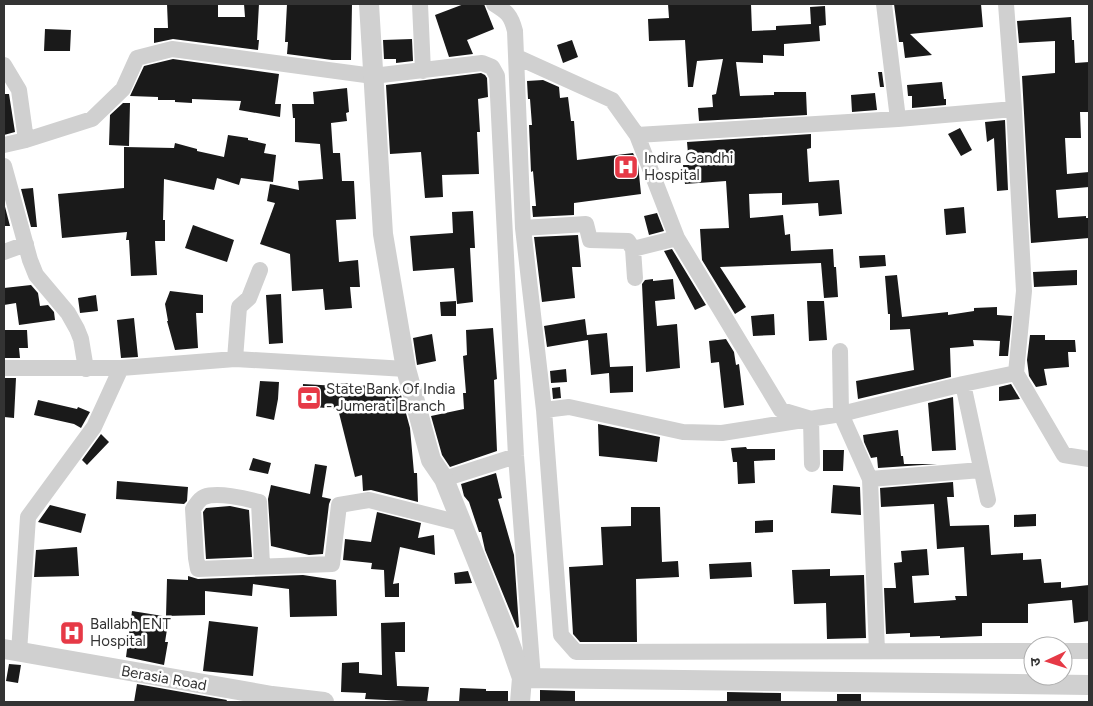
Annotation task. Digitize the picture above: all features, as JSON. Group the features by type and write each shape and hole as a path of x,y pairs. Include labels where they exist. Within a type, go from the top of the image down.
{"street":[{"path":"369,4 383,234 406,369 431,460 444,479 460,523 508,638 527,678"},
{"path":"420,4 423,71"},
{"path":"494,4 505,10 512,18 515,31 523,228 544,410 561,635 576,652 1023,651"},
{"path":"884,4 898,119"},
{"path":"1006,4 1024,291 1016,373 1064,455 1089,459"},
{"path":"4,145 92,119 124,89 137,58 172,49 373,76 482,63 492,68 497,76 527,678 520,702"},
{"path":"517,57 612,100 637,135 677,238 781,410 811,420"},
{"path":"4,65 19,90 26,140"},
{"path":"637,135 898,119 1014,109"},
{"path":"4,166 36,275 68,313 77,329 81,339 86,369"},
{"path":"523,228 586,224 590,240 628,241 633,249 635,278"},
{"path":"633,249 677,238"},
{"path":"4,252 26,244"},
{"path":"235,360 239,307 249,298 260,270"},
{"path":"840,351 841,414 870,479 877,652"},
{"path":"4,368 121,368 235,360 406,369"},
{"path":"11,651 28,518 94,427 121,368"},
{"path":"544,410 569,407 683,432 722,433 841,414 1016,373"},
{"path":"963,384 988,500"},
{"path":"811,420 812,464"},
{"path":"444,479 516,456"},
{"path":"870,479 982,470"},
{"path":"262,565 258,502 241,497 220,496 204,497 197,502 194,509 198,569 262,565 332,564 339,505 369,500 460,523"},
{"name":"Berasia Road","path":"11,651 270,699 324,702"},
{"path":"1073,651 1089,651"},
{"path":"527,678 1089,684"}],"building":[{"path":"167,4 218,4 218,17 245,17 244,4 259,4 258,50 173,39 154,43 154,28 168,28"},
{"path":"287,4 352,4 351,60 332,60 287,54 288,42 285,42"},
{"path":"464,4 484,4 494,29 467,40 473,54 449,57 435,15"},
{"path":"668,4 751,4 752,31 776,30 776,26 811,24 810,7 825,6 826,25 819,26 820,41 784,44 784,56 763,55 763,63 736,62 740,96 774,95 774,92 806,92 807,115 699,121 698,108 713,107 712,95 716,94 723,59 697,61 693,87 688,87 685,40 649,41 648,19 669,18"},
{"path":"894,4 981,4 983,27 910,34 932,55 905,58 903,42 899,42"},
{"path":"1071,17 1075,63 1089,62 1089,112 1080,112 1081,138 1065,138 1067,174 1089,172 1089,187 1056,190 1058,218 1086,216 1086,218 1089,218 1089,238 1031,243 1022,76 1055,73 1055,41 1019,43 1017,21"},
{"path":"45,29 71,30 70,51 44,51"},
{"path":"412,39 413,61 396,63 396,59 384,59 383,40"},
{"path":"572,40 578,57 563,63 557,45"},
{"path":"173,59 279,74 275,104 281,104 280,117 239,110 241,101 192,99 192,103 158,100 158,97 130,96 144,66"},
{"path":"878,72 882,72 884,87 880,87"},
{"path":"481,73 487,78 488,97 478,99 480,132 477,132 479,174 442,175 443,197 425,198 421,152 390,154 386,85"},
{"path":"543,80 559,87 560,98 568,97 571,121 574,121 577,160 633,153 638,164 641,194 574,203 574,215 533,217 532,206 536,206 533,171 531,172 529,125 532,125 527,81"},
{"path":"942,82 946,105 912,108 912,96 908,96 907,85"},
{"path":"347,88 349,112 346,113 347,121 331,123 333,153 340,153 342,181 354,181 356,219 336,220 339,262 358,260 360,287 350,287 352,308 325,310 323,289 292,291 290,254 260,244 275,203 267,201 270,184 299,190 298,181 323,179 320,144 295,142 295,118 293,118 292,104 314,104 313,92"},
{"path":"875,93 877,110 852,112 851,95"},
{"path":"4,94 9,94 15,132 4,135"},
{"path":"123,103 130,103 129,146 109,145 110,115"},
{"path":"1005,120 1008,190 997,191 994,138 987,142 985,122"},
{"path":"960,128 972,150 961,156 948,134"},
{"path":"811,134 811,148 807,149 809,182 839,180 842,214 819,216 818,203 782,205 782,193 749,194 750,218 783,215 785,235 790,234 791,251 833,249 838,297 824,298 821,263 720,267 746,307 735,314 702,260 700,229 729,228 726,181 685,184 683,165 689,165 687,142"},
{"path":"228,135 248,138 248,140 266,144 264,153 276,155 273,182 241,178 239,185 217,178 214,190 164,179 163,220 165,220 165,241 155,241 157,275 131,276 129,240 126,240 127,232 62,238 58,194 124,188 124,147 174,148 175,143 197,149 197,151 224,157"},
{"path":"33,188 37,227 31,227 21,189"},
{"path":"4,203 10,226 4,226"},
{"path":"964,207 966,233 946,235 944,209"},
{"path":"473,211 475,248 470,248 473,302 457,304 454,268 413,271 410,236 453,233 452,212"},
{"path":"657,213 664,231 649,235 644,216"},
{"path":"193,225 234,240 227,262 185,248"},
{"path":"578,235 581,267 572,267 575,298 542,302 534,237"},
{"path":"672,249 706,305 695,310 664,251"},
{"path":"885,255 886,266 860,268 859,256"},
{"path":"1077,270 1077,285 1034,287 1033,272"},
{"path":"897,275 902,317 948,312 948,315 974,311 974,308 997,307 997,315 1012,316 1008,356 999,356 1000,341 973,340 974,346 950,348 951,377 858,399 856,381 914,370 910,329 890,330 885,276"},
{"path":"653,279 653,281 673,279 675,299 655,301 657,326 677,324 680,368 646,372 642,284 645,280"},
{"path":"31,285 38,293 40,306 48,305 54,312 55,320 19,325 16,303 4,305 4,288"},
{"path":"170,291 203,295 203,313 196,313 198,348 175,350 167,321 165,304"},
{"path":"281,294 283,343 269,344 266,295"},
{"path":"96,295 98,311 80,313 78,298"},
{"path":"456,301 456,316 441,316 440,302"},
{"path":"807,301 824,301 827,340 809,341"},
{"path":"774,314 775,335 753,336 751,316"},
{"path":"134,318 138,357 121,358 117,320"},
{"path":"585,319 587,335 607,333 610,367 633,366 633,392 610,393 609,373 591,375 588,340 547,347 544,326"},
{"path":"493,328 497,379 494,380 497,451 450,467 442,455 431,416 464,409 463,393 466,393 463,356 467,355 466,330"},
{"path":"4,330 27,330 28,348 19,348 20,358 4,358"},
{"path":"432,334 436,361 417,365 413,338"},
{"path":"1030,335 1045,335 1045,340 1075,340 1076,352 1068,352 1069,367 1044,369 1047,385 1036,387 1029,376 1027,360"},
{"path":"726,339 734,352 736,365 739,364 744,405 724,408 719,362 711,363 709,341"},
{"path":"566,369 567,382 551,383 550,371"},
{"path":"4,378 16,378 14,418 4,417"},
{"path":"260,381 279,382 274,420 256,416"},
{"path":"352,383 352,386 398,384 410,428 414,473 417,473 418,502 371,490 363,491 362,475 355,477 338,409 302,406 303,384 338,386 337,384"},
{"path":"1011,384 1020,399 999,401 999,387"},
{"path":"560,387 561,398 553,399 552,388"},
{"path":"953,397 956,450 932,451 928,403"},
{"path":"38,400 77,409 78,407 90,412 81,428 74,424 34,415"},
{"path":"598,424 660,437 657,462 599,456"},
{"path":"898,430 901,456 903,456 904,464 937,464 878,468 877,457 871,458 863,435"},
{"path":"101,434 109,442 87,465 82,460"},
{"path":"746,447 747,449 775,449 775,460 754,461 755,483 738,484 737,462 733,462 731,448"},
{"path":"823,450 844,450 843,471 823,471"},
{"path":"253,458 271,463 268,474 249,470"},
{"path":"315,464 327,466 322,497 331,499 323,554 309,555 271,546 268,499 271,485 310,494"},
{"path":"496,473 502,498 498,499 514,555 519,627 517,628 485,550 481,532 479,532 469,502 464,496 461,484"},
{"path":"117,481 188,487 187,501 184,504 116,499"},
{"path":"953,482 954,497 947,497 950,526 989,525 991,555 1023,553 1023,560 1041,559 1044,583 1061,582 1061,588 1089,585 1089,621 1074,623 1072,600 1028,604 1028,623 982,623 982,636 940,638 940,636 910,637 910,633 886,634 884,588 896,588 894,563 902,562 901,551 927,549 929,575 912,576 914,603 956,600 955,596 967,596 964,547 937,549 934,504 881,507 880,488"},
{"path":"833,485 860,487 861,515 831,513"},
{"path":"50,505 86,514 81,533 38,522"},
{"path":"230,506 249,510 252,557 206,559 203,512 206,508"},
{"path":"631,507 660,507 662,562 678,561 679,577 636,579 637,642 580,642 573,634 569,567 603,565 601,527 631,526"},
{"path":"377,512 421,523 418,538 434,535 435,555 400,547 393,584 399,583 399,597 385,597 384,570 371,569 372,563 343,560 345,539 371,542"},
{"path":"1036,514 1036,526 1014,527 1014,515"},
{"path":"773,520 773,532 755,533 755,521"},
{"path":"77,547 79,576 34,577 36,550"},
{"path":"751,562 752,577 710,579 709,564"},
{"path":"830,569 830,576 864,575 866,638 827,639 826,603 794,604 792,570"},
{"path":"468,571 472,583 455,584 454,573"},
{"path":"303,575 336,580 337,616 290,617 289,589 253,584 252,596 205,591 205,615 166,616 167,579 188,580 188,576 198,579"},
{"path":"132,611 169,617 165,642 168,642 164,665 126,657"},
{"path":"209,621 258,627 253,676 203,671"},
{"path":"405,622 405,652 395,652 397,686 429,687 427,702 365,699 366,693 341,692 342,663 359,662 359,673 382,675 381,623"},
{"path":"9,664 21,665 18,683 6,681"},
{"path":"137,684 227,700 226,702 134,702"},
{"path":"460,688 508,691 508,702 459,702"},
{"path":"540,690 575,691 575,702 540,702"},
{"path":"727,692 781,693 781,702 727,702"},
{"path":"837,694 861,694 861,702 837,702"}],"place":[{"name":"Indira Gandhi Hospital","path":"626,167"},
{"name":"State Bank Of India - Jumerati Branch","path":"309,398"},
{"name":"Ballabh ENT Hospital","path":"72,633"}]}
